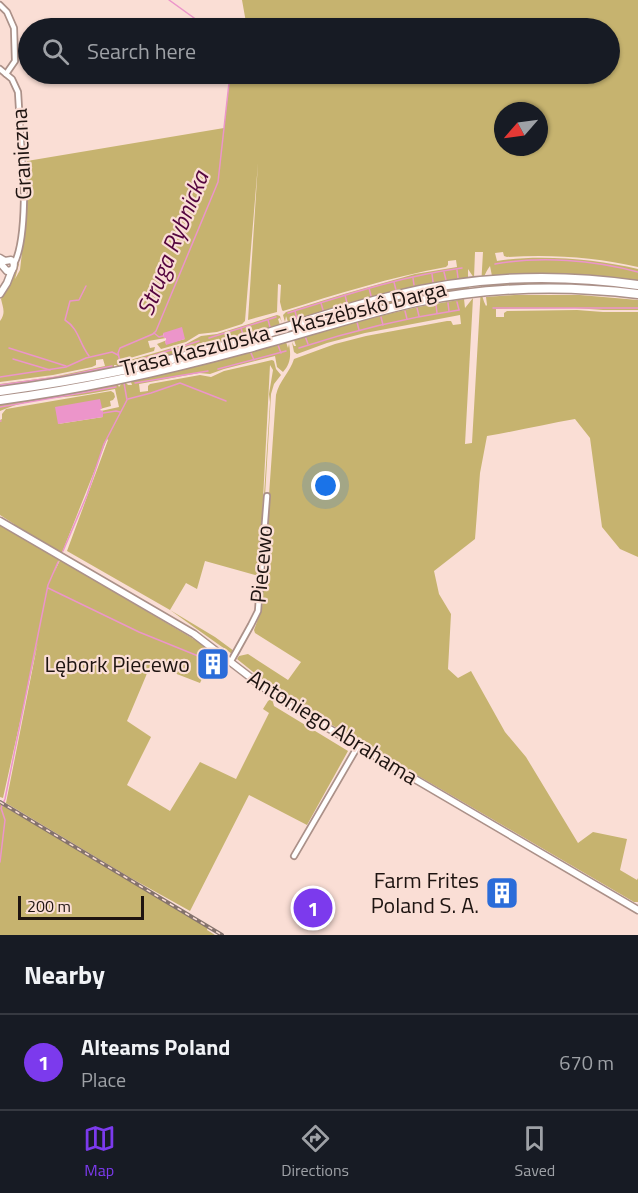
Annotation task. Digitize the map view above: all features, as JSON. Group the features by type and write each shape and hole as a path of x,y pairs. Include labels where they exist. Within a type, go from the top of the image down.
{"highway":[{"name":"Trasa Kaszubska – Kaszëbskô Darga","path":"0,391 85,378 174,359 391,296 433,287 478,281 531,278 638,285"},
{"name":"Trasa Kaszubska – Kaszëbskô Darga","path":"0,400 148,374 247,349 375,312 435,299 522,290 572,289 638,294"}],"main road":[{"name":"Graniczna","path":"0,294 6,264"},
{"name":"Antoniego Abrahama","path":"0,521 203,640 276,697 638,910"}],"street":[{"path":"0,5 7,12 14,28 15,61 6,74"},
{"name":"Graniczna","path":"0,69 12,79 18,92 24,191 23,222 18,256 6,264"},
{"name":"Piecewo","path":"231,661 258,610 267,496"},
{"path":"294,856 358,746"}],"shaded area":[{"path":"242,0 638,0 638,267 589,259 556,256 507,257 503,252 495,253 497,261 549,258 622,265 638,269 638,281 541,274 492,276 490,266 483,281 482,291 486,306 486,297 515,295 580,295 638,300 638,310 496,309 496,317 504,317 507,311 638,312 638,557 620,549 602,527 590,438 575,419 487,436 480,473 475,539 434,571 439,594 451,614 448,669 458,678 471,671 505,732 526,757 578,843 593,832 627,839 620,870 637,880 638,878 638,902 634,902 350,736 277,691 237,659 239,656 248,654 288,680 301,662 255,633 254,630 262,608 267,496 269,495 276,395 294,359 335,344 366,336 447,321 451,321 453,325 461,324 460,315 365,333 297,354 294,352 292,342 296,346 294,340 286,342 288,348 289,344 290,359 283,372 277,367 275,356 210,374 199,373 139,384 140,392 148,391 150,384 200,375 211,377 224,371 272,360 281,375 274,384 271,394 264,496 269,394 273,370 270,365 259,576 205,561 197,589 186,583 170,610 67,551 107,439 54,573 60,560 197,641 225,663 222,670 209,664 200,683 151,664 127,721 151,737 127,785 170,811 200,762 236,779 269,713 263,709 271,699 274,700 274,706 348,751 307,825 249,795 190,911 6,803 38,641 3,798 0,797 0,524 9,530 14,524 0,515 0,420 6,409 111,391 115,397 110,401 111,406 58,424 103,417 103,411 101,411 119,407 115,389 31,401 15,405 0,411 0,405 116,385 119,387 122,383 119,367 114,365 114,368 72,376 0,386 0,384 53,377 105,366 103,359 96,360 96,365 92,367 0,382 0,321 3,313 1,299 18,263 15,279 20,270 27,207 27,161 224,128 229,84 620,84 620,18 245,18","holes":["258,163 248,320 277,312 278,284 281,285 280,302 283,311 384,281 425,271 446,267 448,261 456,260 457,267 415,274 286,312 283,315 285,322 286,316 288,322 280,325 278,319 280,318 282,323 280,316 277,315 217,334 201,336 186,344 130,360 130,358 154,351 155,347 150,348 148,341 166,338 163,334 185,339 166,344 167,340 157,344 161,349 186,342 199,334 217,332 245,321","475,252 483,252 472,443 465,444 473,298 465,308 464,299 418,307 345,324 214,362 133,381 132,385 126,383 123,366 127,362 128,365 202,348 201,343 204,342 203,347 221,343 374,297 431,284 466,279 468,269 474,278"]},
{"path":"583,282 638,288 638,291 486,289 486,283"},
{"path":"469,285 469,290 354,314 238,348 129,375 128,372 405,296"},
{"path":"182,327 185,339 166,345 163,333"},
{"path":"100,399 102,408 100,410 103,411 103,417 58,424 55,407"},
{"path":"170,610 215,637 234,651 232,654"},
{"path":"0,804 208,925 207,930 215,935 0,935"}],"waterway":[{"name":"Struga Rybnicka","path":"169,0 194,18"},
{"name":"Struga Rybnicka","path":"121,366 118,353 120,348 156,331 218,182 229,84"},
{"path":"495,264 531,260 567,260 638,272"},
{"path":"288,313 396,281 462,268"},
{"path":"457,270 458,278"},
{"path":"444,272 446,280"},
{"path":"432,274 433,282"},
{"path":"413,278 414,285"},
{"path":"394,282 396,290"},
{"path":"86,286 79,300 70,301 65,320 76,332 89,356"},
{"path":"369,288 371,296"},
{"path":"345,295 347,303"},
{"path":"457,302 459,310"},
{"path":"321,303 323,310"},
{"path":"448,303 449,311"},
{"path":"436,305 437,313"},
{"path":"417,308 419,316"},
{"path":"493,308 638,308"},
{"path":"299,348 378,326 459,310"},
{"path":"295,311 297,319"},
{"path":"405,311 407,319"},
{"path":"209,338 276,317"},
{"path":"381,317 383,325"},
{"path":"268,320 270,327"},
{"path":"357,322 359,330"},
{"path":"241,328 243,335"},
{"path":"154,333 159,337 163,336"},
{"path":"305,336 308,344"},
{"path":"130,363 199,341"},
{"path":"278,345 281,353"},
{"path":"9,348 66,366"},
{"path":"218,369 286,351"},
{"path":"0,377 66,367 86,358 112,352 118,355"},
{"path":"251,353 254,360"},
{"path":"13,359 50,370"},
{"path":"0,385 65,376 112,366"},
{"path":"135,383 208,371"},
{"name":"Struga Rybnicka","path":"63,551 87,495 104,444 127,400 124,383"},
{"path":"128,399 180,383 226,401"},
{"path":"0,407 116,387"},
{"path":"103,413 120,412"},
{"name":"Struga Rybnicka","path":"0,862 5,820 1,808 5,799 48,585 58,562"},
{"path":"48,588 139,632 208,660"}],"railway":[{"path":"0,802 222,935"}],"place":[{"name":"Lębork Piecewo","path":"213,664"},
{"name":"Farm Frites Poland S. A.","path":"502,893"},
{"name":"Alteams Poland","path":"313,908"}]}
